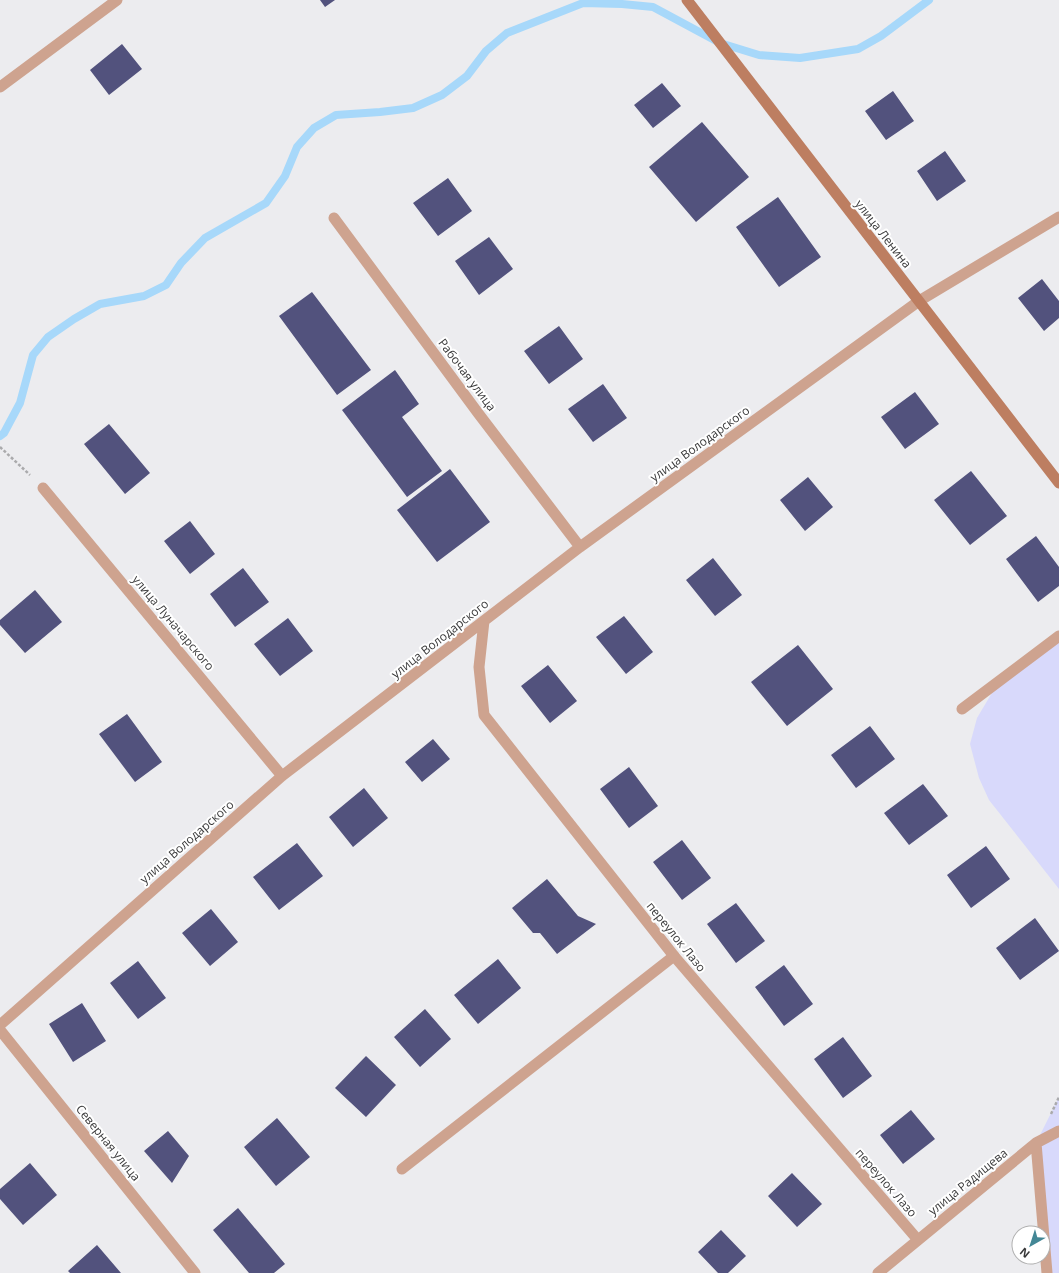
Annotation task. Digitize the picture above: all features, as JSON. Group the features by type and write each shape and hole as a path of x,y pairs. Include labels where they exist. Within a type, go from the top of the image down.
{"main road":[{"name":"улица Ленина","path":"687,0 1059,483"}],"street":[{"path":"0,87 117,0"},
{"name":"улица Володарского","path":"0,1025 282,776 580,547 919,301 1059,217"},
{"name":"Рабочая улица","path":"334,218 478,413 580,547"},
{"name":"улица Луначарского","path":"43,488 282,776"},
{"name":"переулок Лазо","path":"484,621 479,667 484,715 674,956 918,1240"},
{"path":"962,709 1059,636"},
{"path":"402,1169 674,956"},
{"name":"Северная улица","path":"0,1030 195,1273"},
{"name":"улица Радищева","path":"878,1273 1036,1143 1059,1131"},
{"path":"1036,1143 1047,1273"}],"path":[{"path":"0,447 15,460"}],"shaded area":[{"path":"1059,636 1059,889 989,800 979,778 970,744 977,718 999,681"},
{"path":"1059,1097 1059,1273 1047,1273 1046,1265 1051,1265 1051,1225 1043,1225 1036,1143"}],"building":[{"path":"320,0 335,0 325,7"},
{"path":"122,44 142,69 109,95 90,70"},
{"path":"662,83 681,106 653,128 634,105"},
{"path":"893,91 914,121 886,140 865,111"},
{"path":"702,122 749,177 696,222 649,167"},
{"path":"945,151 966,181 937,201 917,171"},
{"path":"448,178 472,211 438,236 413,203"},
{"path":"778,197 821,257 779,287 736,227"},
{"path":"489,237 513,269 479,295 455,261"},
{"path":"1042,279 1059,301 1059,318 1044,331 1018,298"},
{"path":"312,292 371,370 337,395 279,316"},
{"path":"559,326 583,359 549,384 524,351"},
{"path":"395,370 419,404 402,417 442,471 407,497 342,410"},
{"path":"603,384 627,418 593,442 568,409"},
{"path":"915,392 939,424 905,449 881,417"},
{"path":"109,424 150,473 125,494 84,444"},
{"path":"450,469 490,522 437,562 397,510"},
{"path":"971,471 1007,516 970,545 934,500"},
{"path":"808,477 833,507 805,531 780,500"},
{"path":"190,521 215,554 190,574 164,541"},
{"path":"1036,536 1059,567 1059,586 1038,602 1006,559"},
{"path":"713,558 742,595 715,616 686,580"},
{"path":"243,568 269,602 235,627 210,594"},
{"path":"35,590 62,622 25,653 0,625 0,620"},
{"path":"624,616 653,652 626,674 596,637"},
{"path":"288,618 313,651 280,676 254,644"},
{"path":"798,645 833,689 787,726 751,682"},
{"path":"548,665 577,701 550,723 521,686"},
{"path":"127,714 162,762 135,782 99,734"},
{"path":"870,726 895,759 856,788 831,755"},
{"path":"433,739 450,759 422,782 405,762"},
{"path":"629,767 658,806 629,828 600,789"},
{"path":"923,784 948,816 909,845 884,813"},
{"path":"364,788 388,818 353,847 329,817"},
{"path":"682,840 711,878 682,900 653,862"},
{"path":"297,843 323,876 279,910 253,877"},
{"path":"986,846 1010,879 971,908 947,875"},
{"path":"547,879 578,916 596,924 557,954 540,933 533,933 512,908"},
{"path":"736,903 765,941 736,963 707,924"},
{"path":"211,909 238,942 210,966 182,933"},
{"path":"1035,918 1059,951 1020,980 996,948"},
{"path":"498,959 521,988 478,1024 454,995"},
{"path":"138,961 166,998 138,1019 110,983"},
{"path":"784,965 813,1004 784,1026 755,987"},
{"path":"82,1003 106,1041 73,1062 49,1024"},
{"path":"425,1009 451,1039 420,1067 394,1037"},
{"path":"843,1037 872,1076 843,1098 814,1059"},
{"path":"366,1056 396,1085 366,1117 335,1088"},
{"path":"911,1110 935,1139 903,1164 880,1135"},
{"path":"277,1118 310,1157 276,1186 244,1147"},
{"path":"168,1131 189,1156 172,1183 144,1151"},
{"path":"30,1163 57,1195 23,1225 0,1199 0,1189"},
{"path":"792,1173 822,1204 797,1227 768,1196"},
{"path":"238,1208 285,1264 274,1273 249,1273 213,1230"},
{"path":"721,1230 746,1256 728,1273 718,1273 698,1252"},
{"path":"97,1245 121,1273 70,1273 68,1271"}],"waterway":[{"path":"0,436 4,433 20,403 33,355 48,337 74,319 100,304 144,296 166,285 181,263 205,238 266,203 285,176 297,147 314,128 336,115 413,108 442,95 467,76 486,51 507,33 583,3 622,4 653,7 720,43 759,55 800,58 858,49 881,36 929,0"}]}
